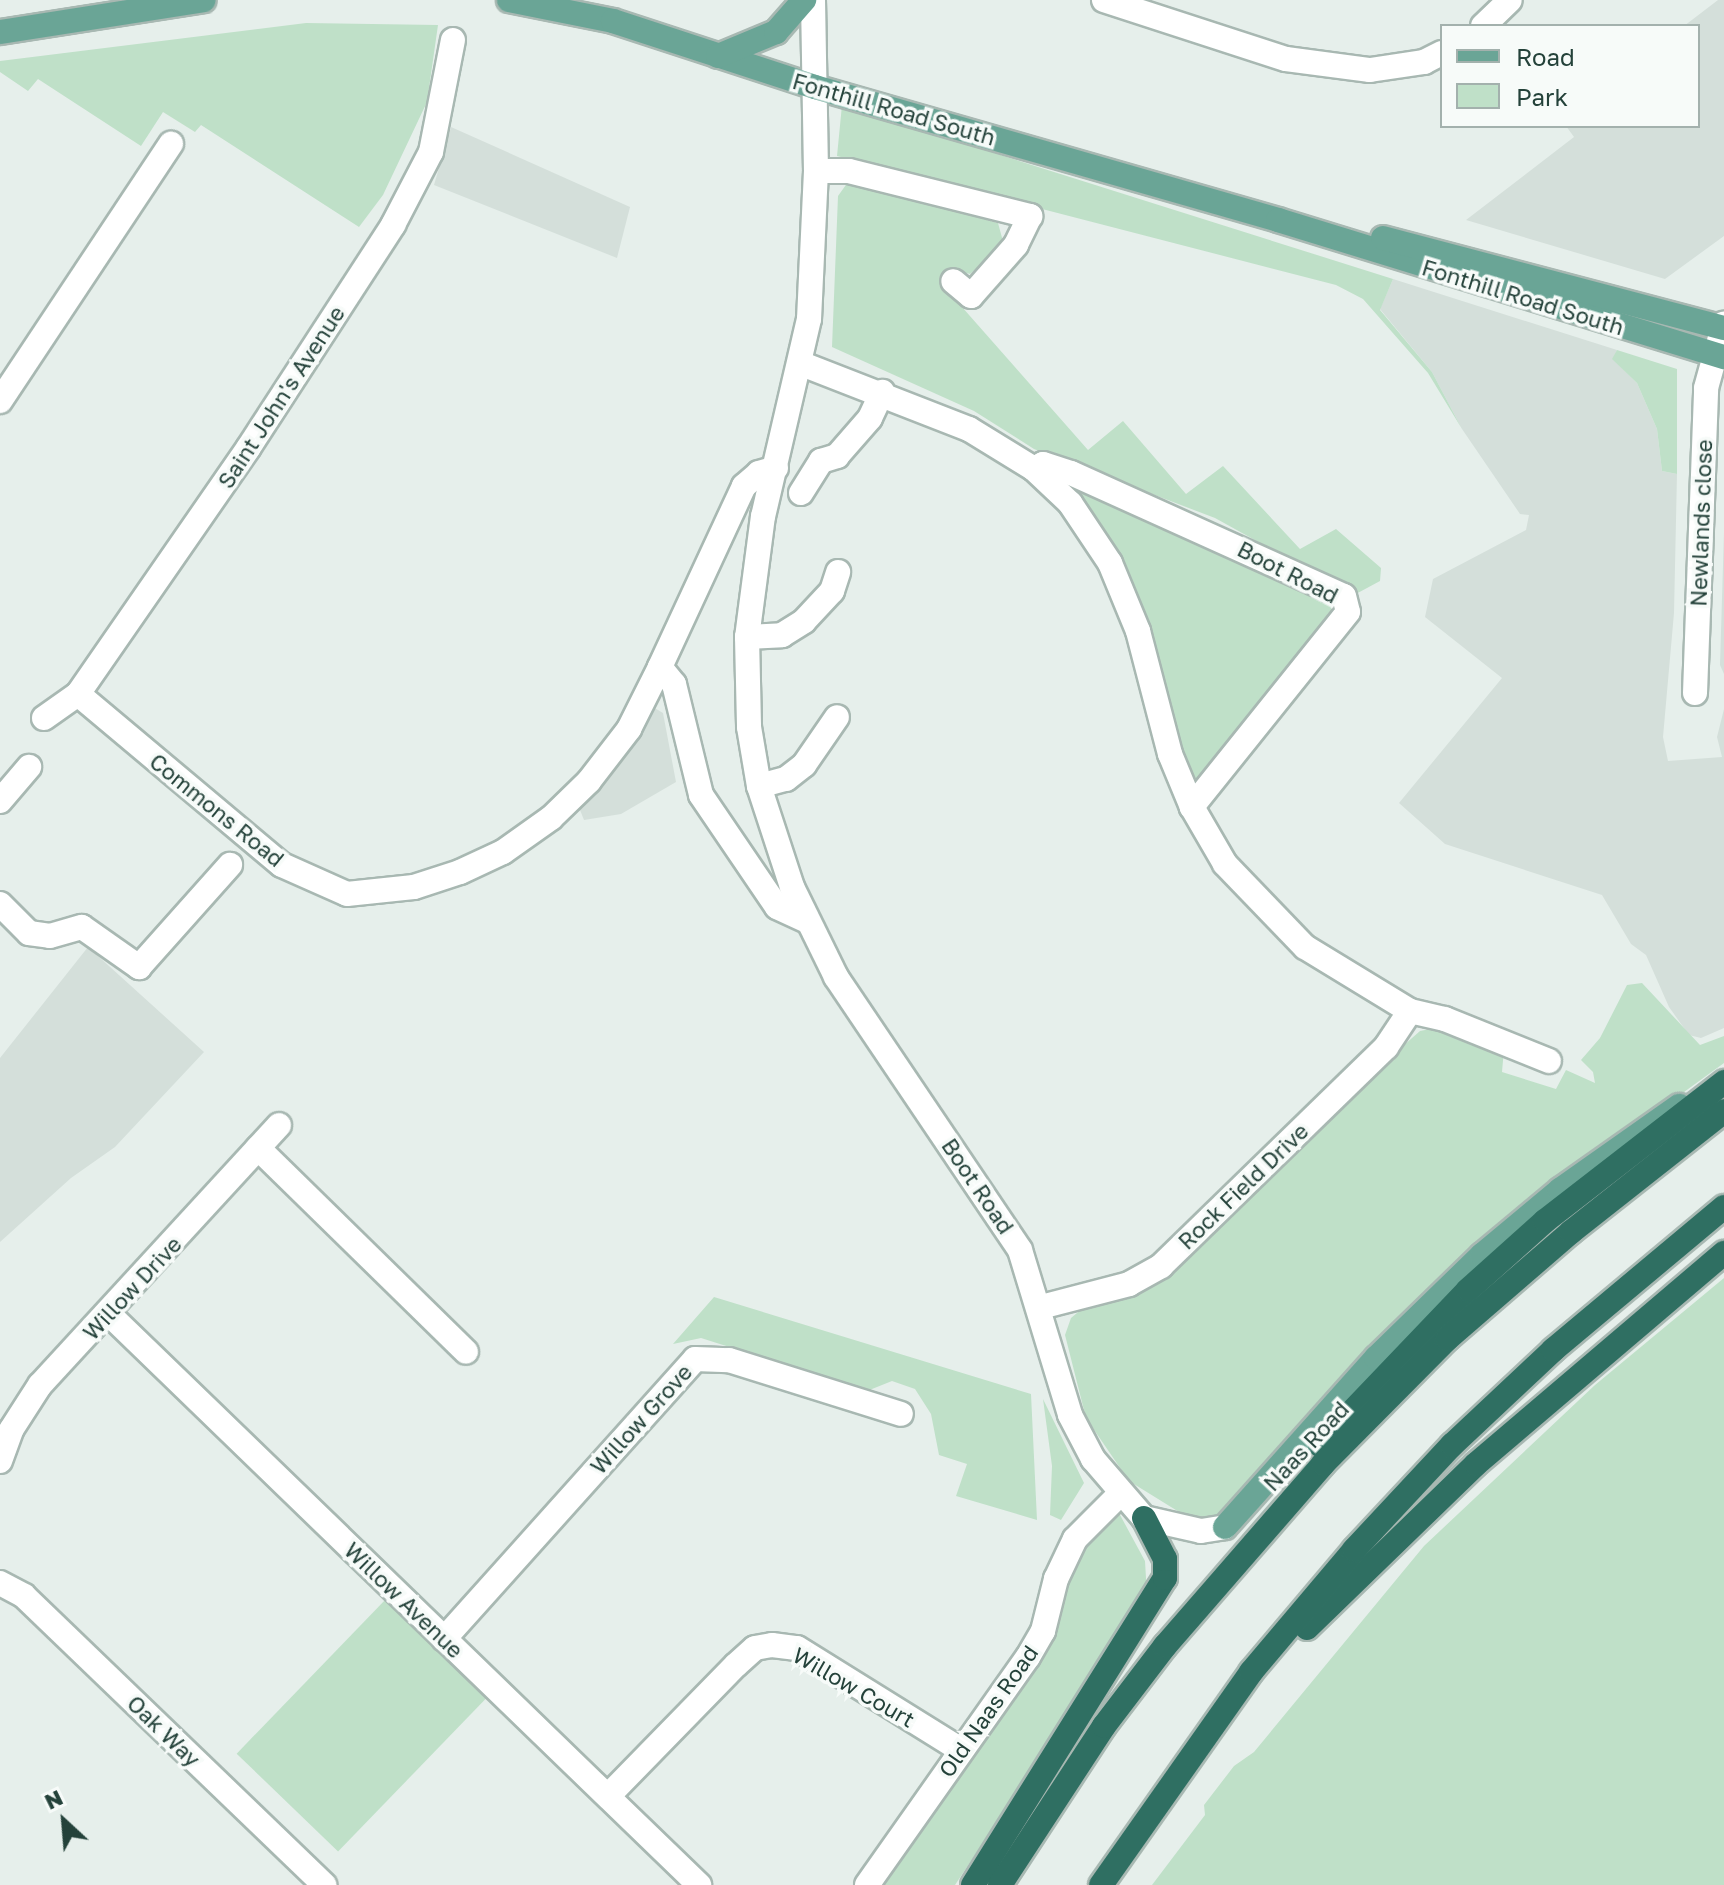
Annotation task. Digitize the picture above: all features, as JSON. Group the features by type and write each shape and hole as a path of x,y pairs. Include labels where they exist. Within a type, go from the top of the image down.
{"highway":[{"path":"1175,1634 1239,1540 1416,1340 1545,1221 1724,1081"},
{"name":"Naas Road","path":"1000,1885 1104,1726 1175,1634 1323,1464 1447,1339 1571,1232 1724,1111"},
{"path":"1101,1885 1251,1672 1354,1550 1452,1445 1653,1262 1724,1207"},
{"path":"1251,1672 1302,1633 1476,1464 1724,1253"},
{"path":"973,1885 1165,1578 1165,1559 1144,1518"}],"main road":[{"path":"0,32 204,0"},
{"name":"Fonthill Road South","path":"509,0 613,21 815,87 1278,220 1720,355"},
{"path":"718,56 776,32 804,0"},
{"name":"Fonthill Road South","path":"1278,220 1346,228 1723,326"},
{"path":"1225,1527 1376,1358 1482,1255 1638,1131 1724,1081"}],"street":[{"name":"Boot Road","path":"813,0 816,171 813,265 802,364 763,516 747,637 749,727 759,786 807,921 869,1027 1003,1220 1041,1307 1070,1415 1093,1459 1144,1518"},
{"path":"1104,0 1286,59 1370,70 1424,62 1440,54"},
{"path":"1485,24 1510,0"},
{"name":"Saint John's Avenue","path":"44,718 78,694 249,447 393,225 431,152 453,40"},
{"path":"0,401 171,144"},
{"path":"816,171 849,171 1030,216 1016,245 971,296 953,281"},
{"name":"Newlands close","path":"1695,693 1706,388 1720,355 1723,326"},
{"name":"Boot Road","path":"802,364 882,392 969,429 1034,469 1070,503 1110,563 1138,631 1170,754 1192,807 1225,864 1305,947 1410,1011 1445,1019 1549,1061"},
{"path":"801,493 821,461 837,456 870,418 882,392"},
{"name":"Boot Road","path":"1034,469 1043,464 1071,473 1344,596 1348,612 1192,807"},
{"name":"Commons Road","path":"78,694 282,865 347,894 414,887 460,872 503,852 551,818 589,781 629,729 744,486 759,473 776,468"},
{"path":"747,637 782,635 804,621 832,591 838,572"},
{"path":"660,667 674,684 701,795 777,907 807,921"},
{"path":"759,786 786,779 804,765 837,717"},
{"path":"0,801 29,767"},
{"path":"0,904 29,933 50,936 82,927 139,967 230,865"},
{"name":"Rock Field Drive","path":"1041,1307 1129,1284 1161,1266 1386,1047 1410,1011"},
{"name":"Willow Drive","path":"0,1461 11,1430 40,1385 110,1315 279,1125"},
{"path":"258,1148 466,1352"},
{"name":"Willow Avenue","path":"110,1315 444,1639 610,1794 699,1885"},
{"name":"Willow Grove","path":"444,1639 695,1359 729,1360 901,1414"},
{"name":"Old Naas Road","path":"867,1885 1043,1631 1056,1579 1075,1539 1121,1493"},
{"path":"1144,1518 1201,1531 1225,1527"},
{"name":"Oak Way","path":"0,1583 24,1596 324,1885"},
{"name":"Willow Court","path":"610,1794 736,1665 755,1648 772,1645 797,1648 961,1750"}],"shaded area":[{"path":"1718,0 1724,0 1724,236 1665,279 1466,220 1574,137 1567,128 1700,128 1700,24 1687,24"},
{"path":"451,127 630,207 617,258 434,185"},
{"path":"1393,279 1617,350 1613,359 1637,383 1657,429 1662,471 1677,474 1674,613 1663,737 1668,761 1722,757 1717,737 1724,709 1724,1028 1701,1038 1689,1035 1669,1007 1646,955 1631,944 1602,895 1445,844 1399,803 1502,678 1425,617 1433,579 1526,530 1529,515 1520,514 1462,429 1432,372 1380,309"},
{"path":"1724,532 1724,674 1720,665"},
{"path":"653,707 663,713 676,782 621,814 584,820 578,805 606,779"},
{"path":"88,947 204,1052 115,1147 71,1178 0,1242 0,1058"}],"green space":[{"path":"306,23 438,25 427,102 383,195 359,227 201,125 195,132 163,112 141,146 38,79 28,91 0,72 0,61"},
{"path":"842,105 1393,279 1380,310 1432,372 1462,429 1428,373 1363,299 1336,285 837,156"},
{"path":"848,182 998,223 1004,245 970,274 959,271 947,290 1088,450 1123,421 1186,494 1223,466 1300,549 1336,529 1381,568 1380,581 1354,595 1215,518 1034,449 974,411 832,347 838,196"},
{"path":"1617,350 1677,369 1677,474 1662,471 1657,429 1637,383 1612,359"},
{"path":"1063,479 1326,594 1332,611 1192,794"},
{"path":"1642,983 1700,1045 1724,1036 1724,1063 1644,1121 1230,1513 1192,1520 1129,1481 1086,1418 1065,1335 1071,1318 1089,1303 1119,1296 1420,1031 1440,1027 1504,1049 1502,1072 1556,1089 1566,1070 1595,1083 1593,1072 1581,1060 1600,1038 1627,985"},
{"path":"1724,1278 1724,1885 1152,1885 1205,1815 1204,1805 1234,1766 1254,1752 1424,1546 1595,1385"},
{"path":"714,1297 1031,1394 1037,1520 956,1496 967,1464 939,1455 931,1414 915,1389 892,1381 867,1391 701,1338 673,1344"},
{"path":"1043,1399 1084,1483 1061,1520 1050,1515 1052,1466"},
{"path":"1113,1502 1145,1561 1147,1595 955,1885 883,1885 1005,1703 1085,1536"},
{"path":"386,1599 487,1697 338,1852 237,1754"}]}
